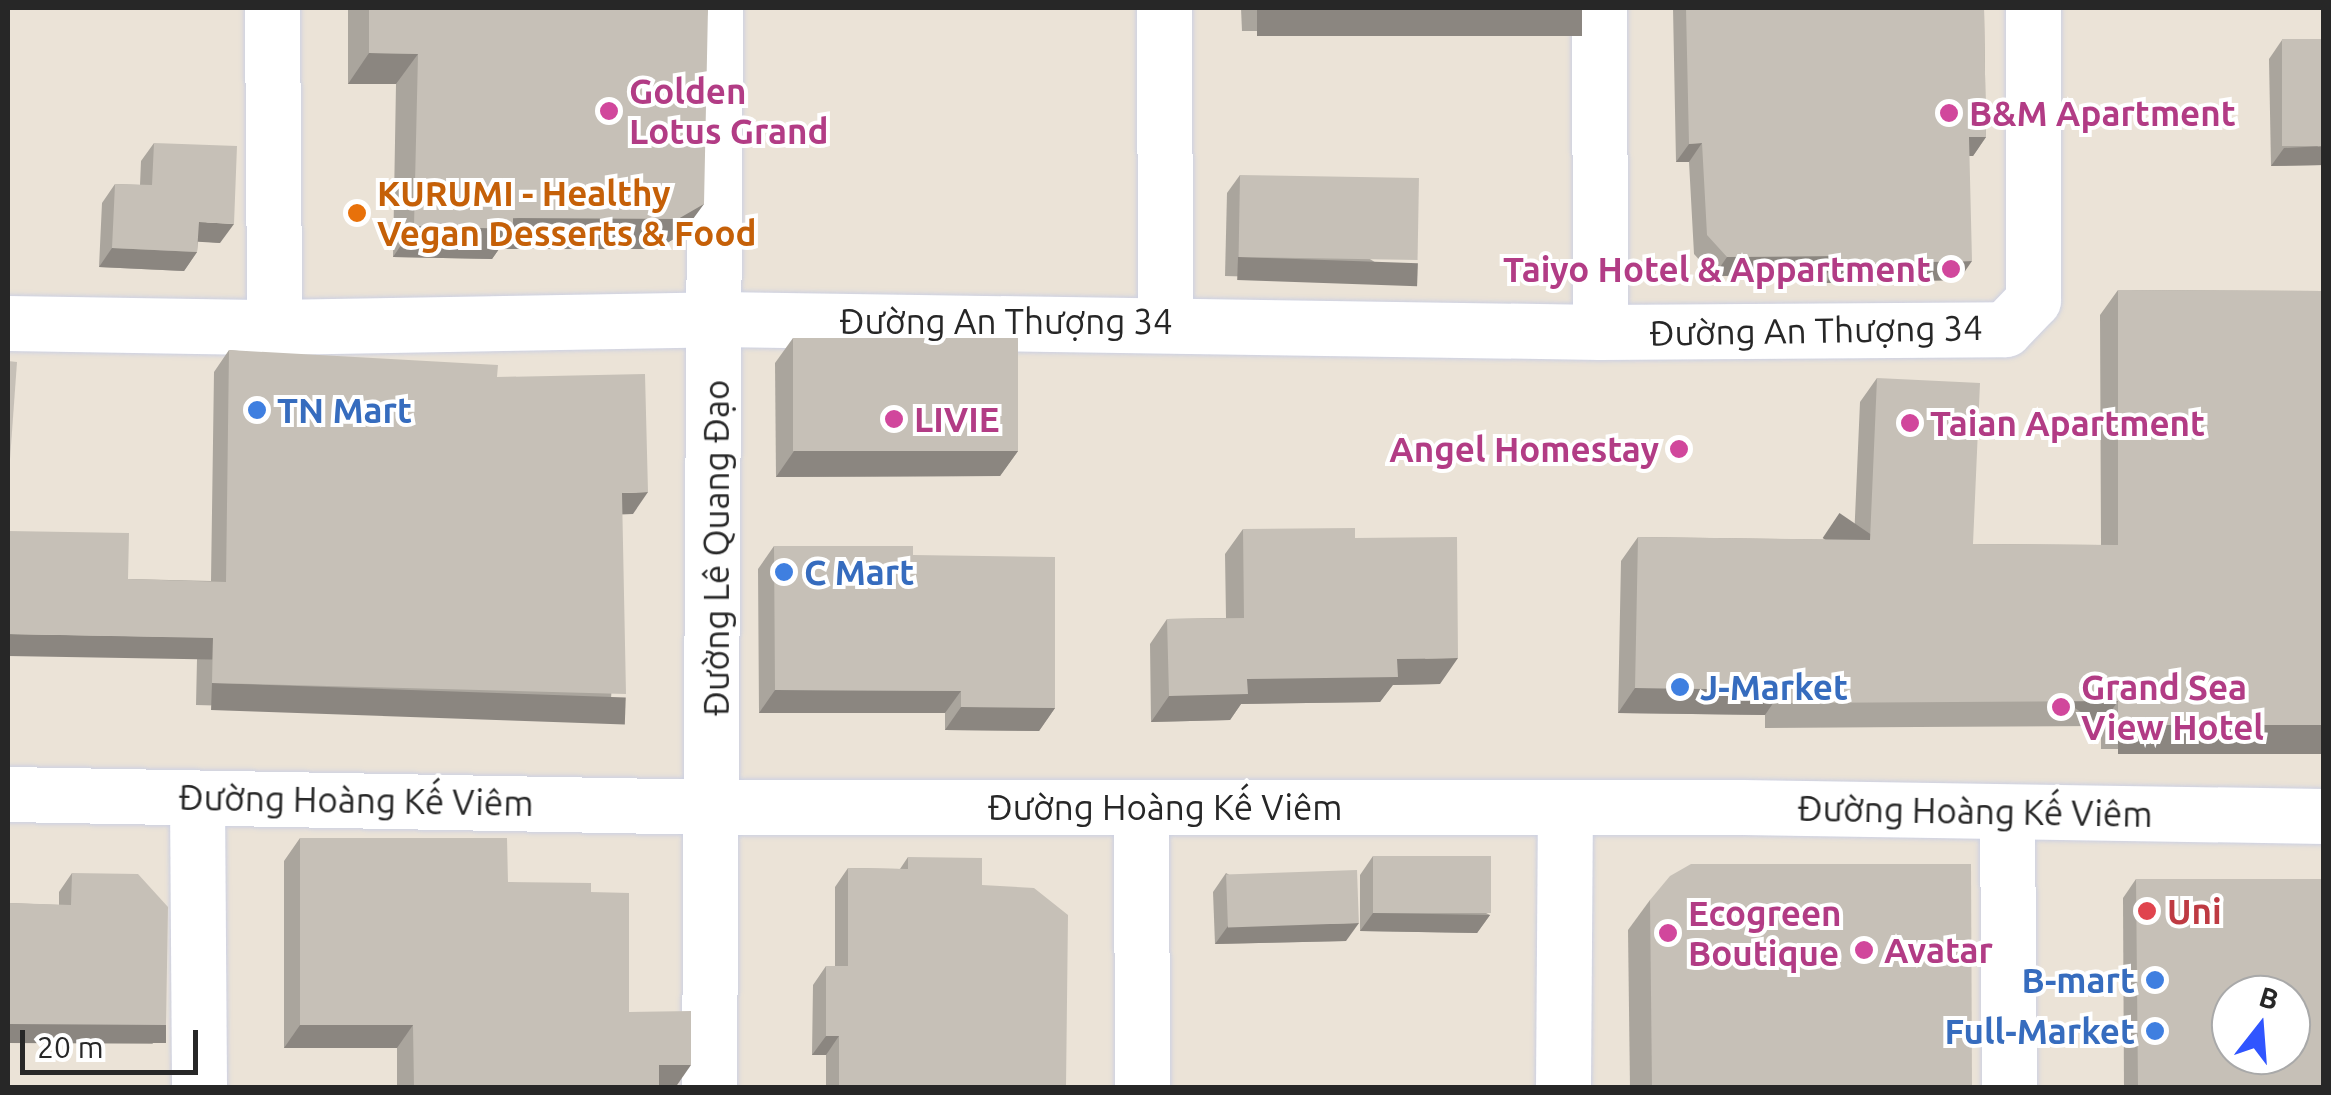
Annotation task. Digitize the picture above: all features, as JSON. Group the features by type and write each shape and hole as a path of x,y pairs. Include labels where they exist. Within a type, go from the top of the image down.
{"street":[{"path":"272,8 274,327"},
{"name":"Đường Lê Quang Đạo","path":"709,1088 718,319 715,8"},
{"path":"1164,8 1166,322"},
{"path":"1600,8 1600,332"},
{"name":"Đường An Thượng 34","path":"8,324 274,327 718,319 1166,322 1600,332 2005,328 2033,300 2034,8"},
{"name":"Đường Hoàng Kế Viêm","path":"8,794 714,807 1565,808 2324,816"},
{"path":"197,798 199,1088"},
{"path":"1140,807 1142,1088"},
{"path":"1563,1088 1565,808"},
{"path":"2007,812 2009,1088"}],"building":[{"path":"369,8 708,8 704,204 678,219 513,218 513,229 414,226 418,54 369,53"},
{"path":"1582,8 1582,10 1257,10"},
{"path":"1686,8 1984,8 1986,137 1969,137 1972,261 1839,264 1839,256 1727,257 1707,235 1702,143 1689,144"},
{"path":"2282,39 2324,39 2324,146 2282,146"},
{"path":"154,143 237,146 234,224 199,222 197,252 112,248 115,184 152,185"},
{"path":"1240,175 1419,178 1418,260 1239,257"},
{"path":"2118,290 2324,291 2324,725 2118,725 2118,701 1782,703 1782,690 1635,688 1638,537 1870,540 1877,378 1980,383 1973,544 2118,545"},
{"path":"793,338 1018,338 1018,451 793,451"},
{"path":"229,350 498,365 497,377 645,374 648,492 622,493 626,694 212,683 213,638 8,634 8,531 129,533 128,579 226,582"},
{"path":"8,361 17,362 8,487"},
{"path":"1355,528 1355,538 1457,537 1458,658 1397,659 1398,677 1247,679 1248,694 1169,696 1167,619 1244,618 1243,529"},
{"path":"774,546 913,546 913,555 1055,557 1055,708 961,707 961,691 775,690"},
{"path":"300,838 507,838 508,882 591,883 591,892 629,893 629,1012 691,1011 691,1065 659,1065 659,1088 414,1088 413,1025 300,1025"},
{"path":"1373,856 1491,856 1491,913 1373,913"},
{"path":"908,857 982,858 982,885 1034,888 1068,915 1066,1088 839,1088 839,1036 826,1036 826,966 848,966 848,868 908,869"},
{"path":"1691,864 1971,864 1972,1088 1652,1088 1650,900 1670,876"},
{"path":"1357,870 1359,923 1228,928 1226,875"},
{"path":"72,873 138,874 168,907 166,1025 8,1024 8,903 71,905"},
{"path":"2136,879 2324,879 2324,1088 2138,1088"}],"place":[{"name":"Golden Lotus Grand","path":"609,111"},
{"name":"B&M Apartment","path":"1949,113"},
{"name":"KURUMI - Healthy Vegan Desserts & Food","path":"357,213"},
{"name":"Taiyo Hotel & Appartment","path":"1951,269"},
{"name":"TN Mart","path":"257,410"},
{"name":"LIVIE","path":"894,419"},
{"name":"Taian Apartment","path":"1910,423"},
{"name":"Angel Homestay","path":"1679,449"},
{"name":"C Mart","path":"784,572"},
{"name":"J-Market","path":"1680,687"},
{"name":"Grand Sea View Hotel","path":"2061,707"},
{"name":"Uni","path":"2147,911"},
{"name":"Ecogreen Boutique","path":"1668,933"},
{"name":"Avatar","path":"1864,950"},
{"name":"B-mart","path":"2155,980"},
{"name":"Full-Market","path":"2155,1031"}]}
